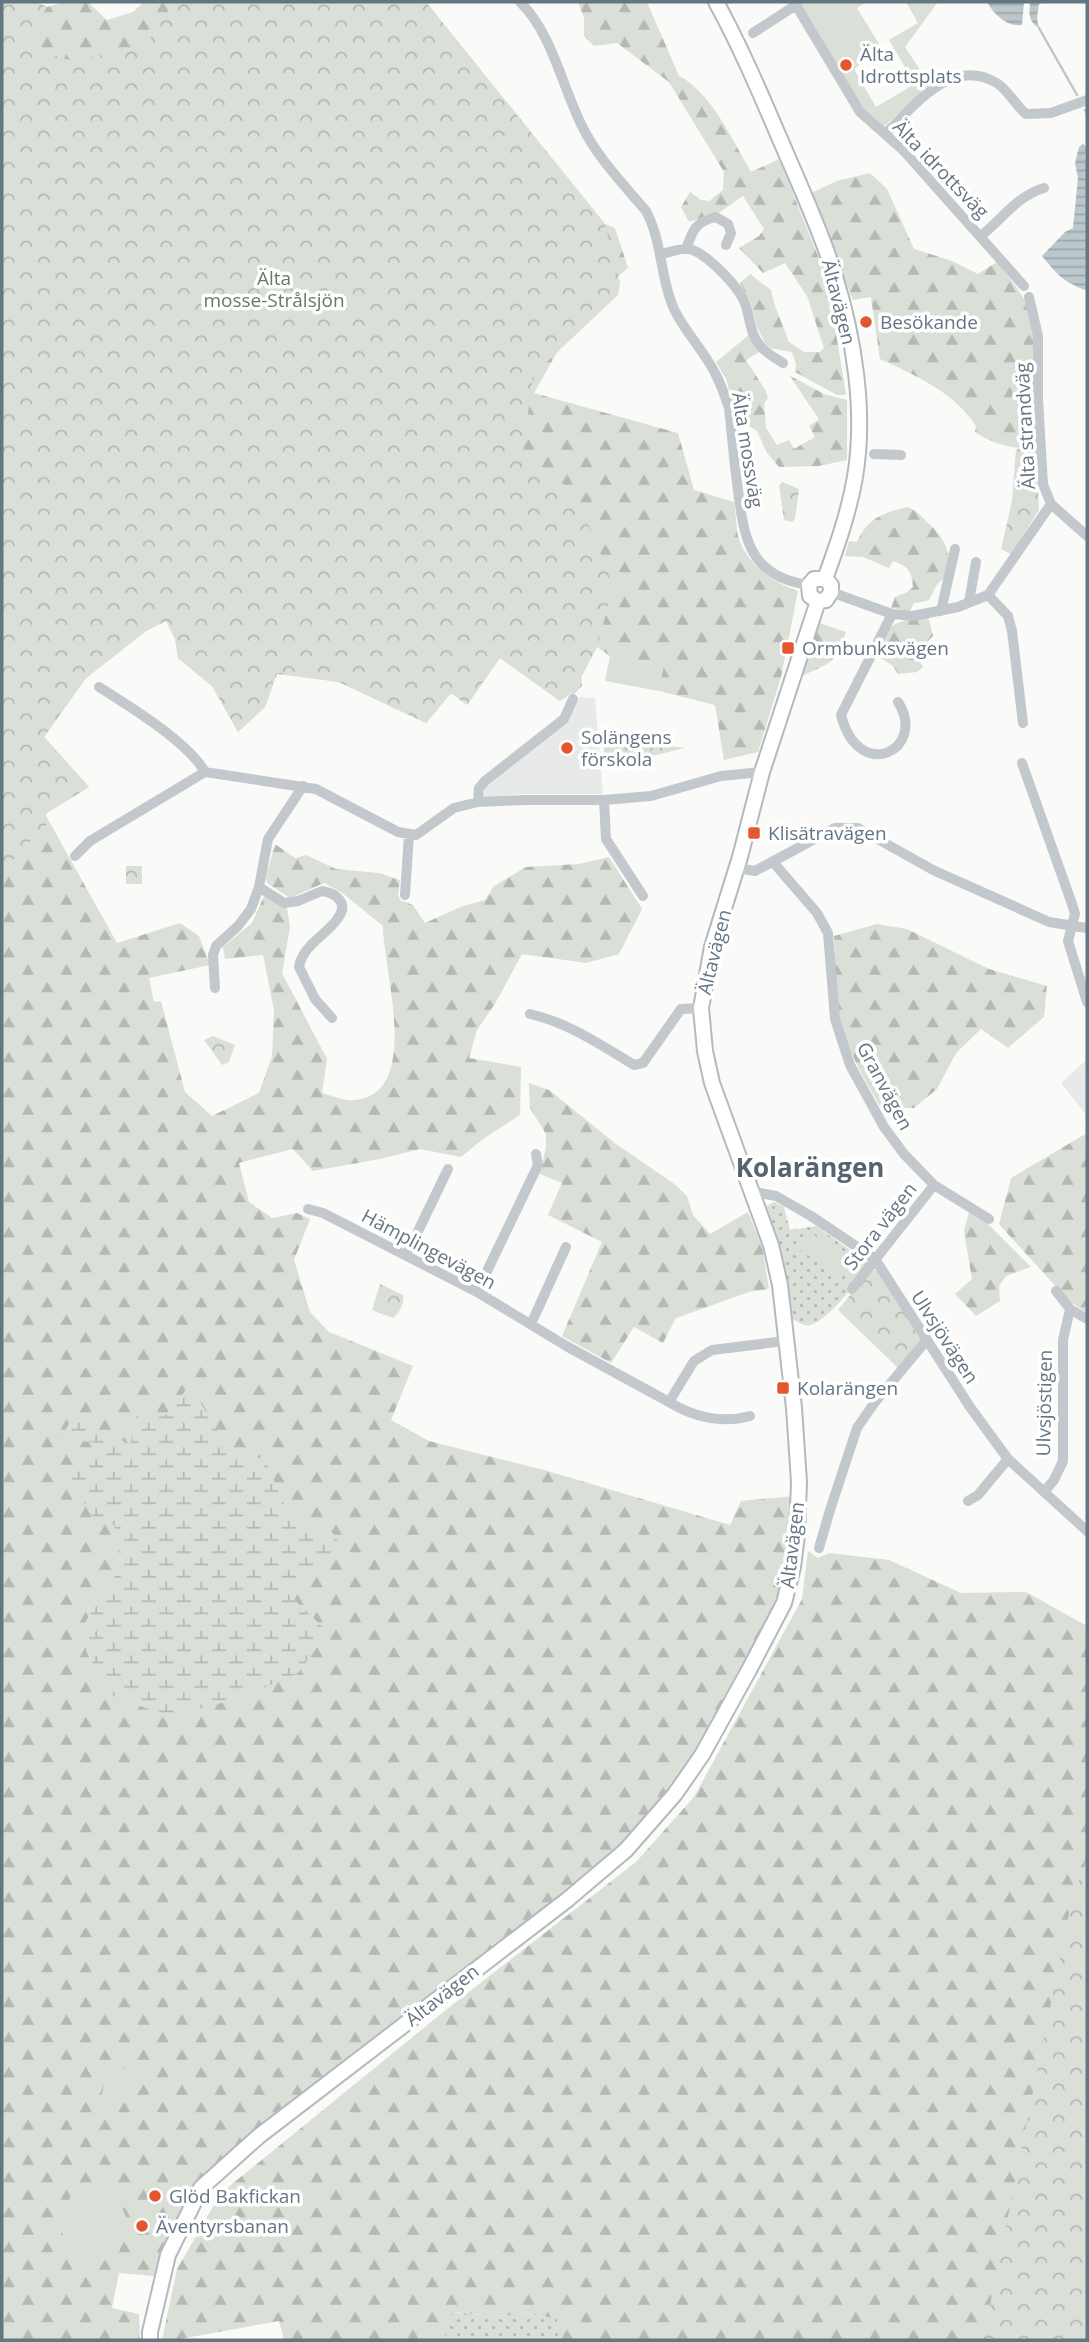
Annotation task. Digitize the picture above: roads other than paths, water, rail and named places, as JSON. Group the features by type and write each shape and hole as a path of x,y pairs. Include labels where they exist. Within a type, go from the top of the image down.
{"main road":[{"name":"Ältavägen","path":"716,2 753,76 822,238 846,321 857,393 858,442 849,506 828,586"},
{"path":"814,579 828,586 826,600 818,601 810,596 809,585 814,579"},
{"name":"Ältavägen","path":"150,2340 168,2255 201,2189 259,2136 567,1900 626,1850 669,1801 702,1755 778,1614 790,1578 797,1535 799,1482 794,1408 780,1285 771,1245 754,1192 712,1083 705,1051 701,1008 712,947 737,868 762,772 818,601"}],"street":[{"name":"Älta mossväg","path":"520,2 533,17 551,52 581,125 598,153 646,211 662,254 674,309 715,372 725,394 729,408 742,523 748,545 761,564 777,576 809,585"},
{"path":"753,33 795,4"},
{"name":"Älta idrottsväg","path":"795,4 860,112 903,150 1024,286"},
{"path":"885,134 940,83 964,75 997,83 1026,114 1051,113 1087,100"},
{"path":"981,236 1019,201 1044,188"},
{"path":"687,248 693,231 702,220 716,217 728,224 731,233 726,246"},
{"path":"662,254 687,248 707,260 737,287 745,303 755,337 765,351 783,363"},
{"name":"Älta strandväg","path":"1029,297 1038,348 1043,484 1051,504 1087,536"},
{"path":"874,454 901,455"},
{"path":"828,586 892,614 913,616 969,602 988,595 1051,504"},
{"path":"941,611 955,549"},
{"path":"969,602 976,562"},
{"path":"988,595 1003,608 1010,623 1023,723"},
{"path":"892,614 841,716 845,730 865,753 877,756 887,753 902,740 906,720 898,702"},
{"path":"99,687 140,713 198,760 205,772"},
{"path":"478,802 479,788 564,719 573,699"},
{"path":"1022,763 1075,914 1068,941 1087,1002"},
{"path":"75,856 90,841 205,772 303,786 335,799 398,832 416,835 454,808 478,802 604,800 651,796 721,776 762,772"},
{"path":"215,988 213,955 216,946 238,926 251,909 259,887 268,839 303,786"},
{"path":"604,800 606,838 643,896"},
{"path":"737,868 755,872 835,828 858,828 933,870 1049,922 1087,928"},
{"path":"405,895 409,834"},
{"name":"Granvägen","path":"773,862 817,913 828,933 835,1019 850,1065 894,1142 934,1185 989,1219"},
{"path":"259,887 284,903 298,901 322,891 337,895 342,902 343,909 338,919 304,953 299,967 315,999 332,1018"},
{"path":"530,1014 545,1017 578,1031 634,1065 643,1063 681,1009 701,1008"},
{"path":"477,1292 538,1165 536,1154"},
{"path":"407,1254 448,1169"},
{"name":"Stora vägen","path":"852,1289 934,1185"},
{"name":"Ulvsjövägen","path":"754,1192 776,1196 875,1259 970,1407 1008,1458 1087,1531"},
{"name":"Hämplingevägen","path":"308,1209 323,1213 407,1254 691,1414 711,1418 750,1416"},
{"path":"531,1324 566,1247"},
{"path":"1056,1291 1070,1309 1087,1319"},
{"name":"Ulvsjöstigen","path":"1044,1492 1054,1480 1062,1461 1063,1340 1070,1309"},
{"path":"669,1402 694,1361 712,1350 785,1340"},
{"path":"820,1548 857,1429 875,1402 926,1341"},
{"path":"968,1501 978,1495 1008,1458"}],"waterway":[{"path":"1039,28 1077,95"},
{"path":"1085,110 1087,114"}],"place":[{"name":"Älta Idrottsplats","path":"846,65"},
{"name":"Besökande","path":"866,322"},
{"name":"Ormbunksvägen","path":"788,648"},
{"name":"Solängens förskola","path":"567,748"},
{"name":"Klisätravägen","path":"754,833"},
{"name":"Kolarängen","path":"783,1388"},
{"name":"Glöd Bakfickan","path":"155,2196"},
{"name":"Äventyrsbanan","path":"142,2226"}],"district":[{"name":"Kolarängen","path":"810,1168"}],"park label":[{"name":"Älta mosse-Strålsjön","path":"274,289"}]}
